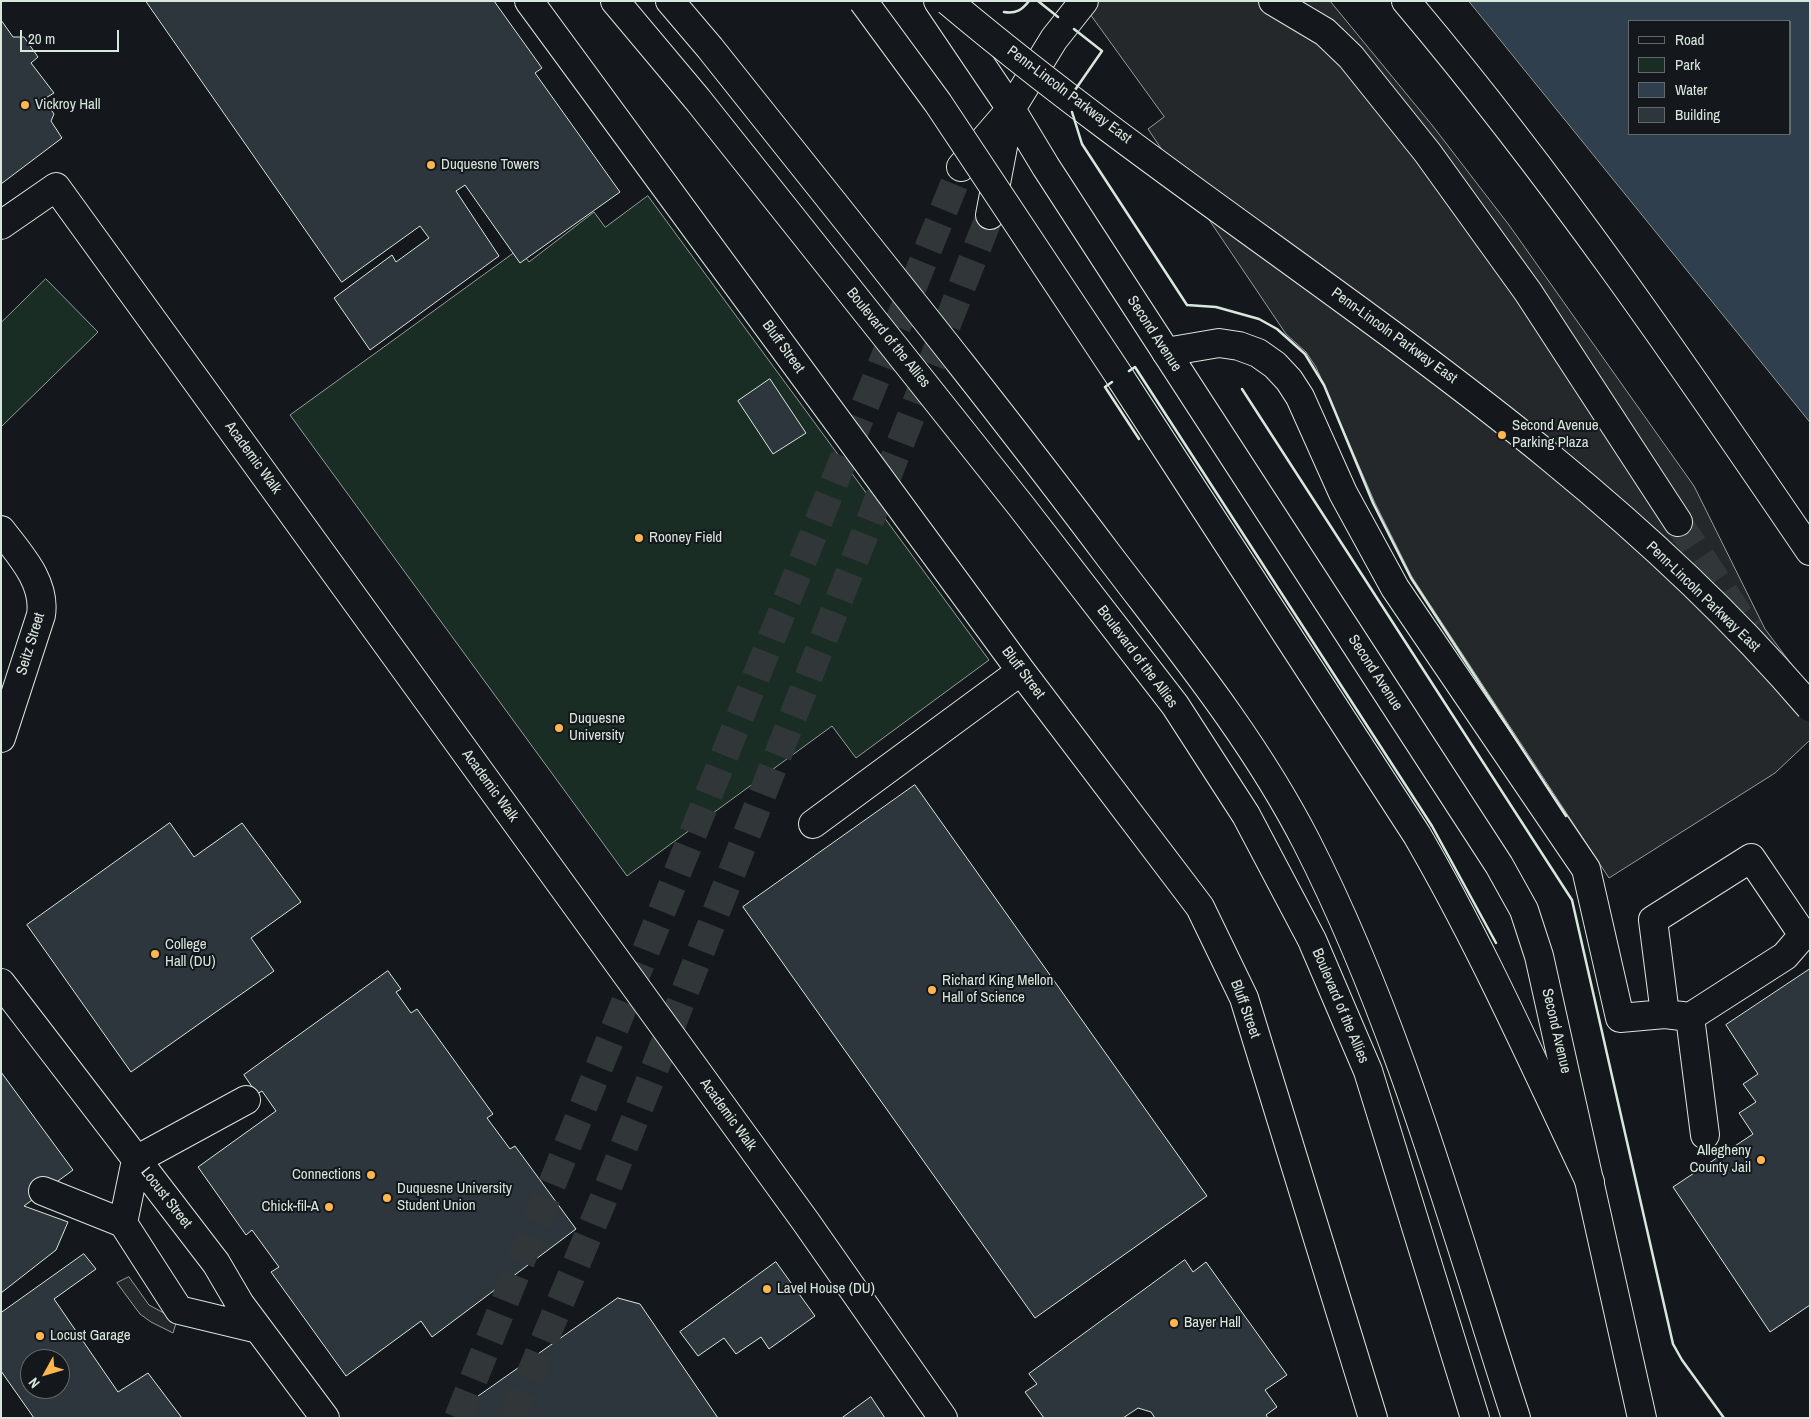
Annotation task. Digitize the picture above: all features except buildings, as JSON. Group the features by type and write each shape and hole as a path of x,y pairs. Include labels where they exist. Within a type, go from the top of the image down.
{"main road":[{"name":"Bluff Street","path":"529,1 1021,671 1200,907 1244,998 1369,1416"},
{"name":"Boulevard of the Allies","path":"615,1 698,100 1021,506 1175,705 1246,815 1312,940 1368,1071 1475,1418"},
{"path":"670,1 710,48 1064,495 1236,723 1305,840 1366,971 1412,1097 1516,1418"},
{"path":"863,1 944,111 1120,377 1417,835 1470,930 1590,1182"},
{"name":"Second Avenue","path":"938,1 1011,109 1166,352 1494,857 1524,910 1539,956 1642,1418"},
{"name":"Penn-Lincoln Parkway East","path":"948,1 1074,100 1460,384 1528,438 1597,495 1726,616 1810,707"},
{"path":"960,167 1011,109 1054,39 1084,1"},
{"path":"1273,1 1325,32 1352,57 1427,152 1528,292 1678,522"},
{"path":"1406,1 1504,124 1597,246 1683,366 1810,551"},
{"path":"990,215 1011,109"},
{"name":"Academic Walk","path":"1,225 56,187 806,1222 943,1418"},
{"path":"1166,352 1219,343 1239,346 1258,353 1275,365 1289,380 1300,397 1343,493 1395,588 1586,870 1620,1018 1678,1016 1785,956 1803,935 1751,858 1652,920 1678,1016 1705,1134"},
{"name":"Seitz Street","path":"1,530 32,572 43,601 41,615 1,738"},
{"path":"813,824 1021,671"},
{"name":"Locust Street","path":"1,983 216,1263 240,1304 325,1418"},
{"path":"122,1223 136,1160 246,1100"},
{"path":"43,1191 122,1223 179,1310 258,1329"}],"green space":[{"name":"Rooney Field","path":"648,196 989,660 856,758 832,726 627,876 290,415 519,249 529,262 594,212 605,227"},
{"path":"46,279 98,332 1,427 1,323"}],"shaded area":[{"name":"Second Avenue Parking Plaza","path":"1081,1 1330,1 1432,125 1509,225 1694,486 1765,629 1810,689 1810,740 1775,773 1609,878 1412,577 1375,503 1316,367 1306,352 1286,334 1148,129 1164,117"},
{"path":"129,1277 149,1305 177,1320 173,1333 140,1314 117,1283"}],"water":[{"path":"1469,1 1810,1 1810,422"}],"tunnel":[{"path":"458,1418 961,167"},
{"path":"512,1418 603,1200 990,215"},
{"path":"1678,522 1749,630"}],"wall":[{"path":"1004,12 1018,11 1029,1"},
{"path":"1038,1 1058,17"},
{"path":"1074,29 1102,51 1075,90"},
{"path":"1072,112 1082,144 1187,305 1216,307 1259,319 1277,329 1305,354 1324,385 1373,503 1411,578 1566,816"},
{"path":"1129,371 1135,367 1432,826 1496,943"},
{"path":"1112,382 1105,387 1139,439"},
{"path":"1242,389 1572,900 1673,1344 1682,1360 1724,1418"}],"place":[{"name":"Vickroy Hall","path":"25,105"},
{"name":"Duquesne Towers","path":"431,165"},
{"name":"Second Avenue Parking Plaza","path":"1502,435"},
{"name":"Rooney Field","path":"639,538"},
{"name":"Duquesne University","path":"559,728"},
{"name":"College Hall (DU)","path":"155,954"},
{"name":"Richard King Mellon Hall of Science","path":"932,990"},
{"name":"Allegheny County Jail","path":"1761,1160"},
{"name":"Connections","path":"371,1175"},
{"name":"Duquesne University Student Union","path":"387,1198"},
{"name":"Chick-fil-A","path":"329,1207"},
{"name":"Lavel House (DU)","path":"767,1289"},
{"name":"Bayer Hall","path":"1174,1323"},
{"name":"Locust Garage","path":"40,1336"}]}
